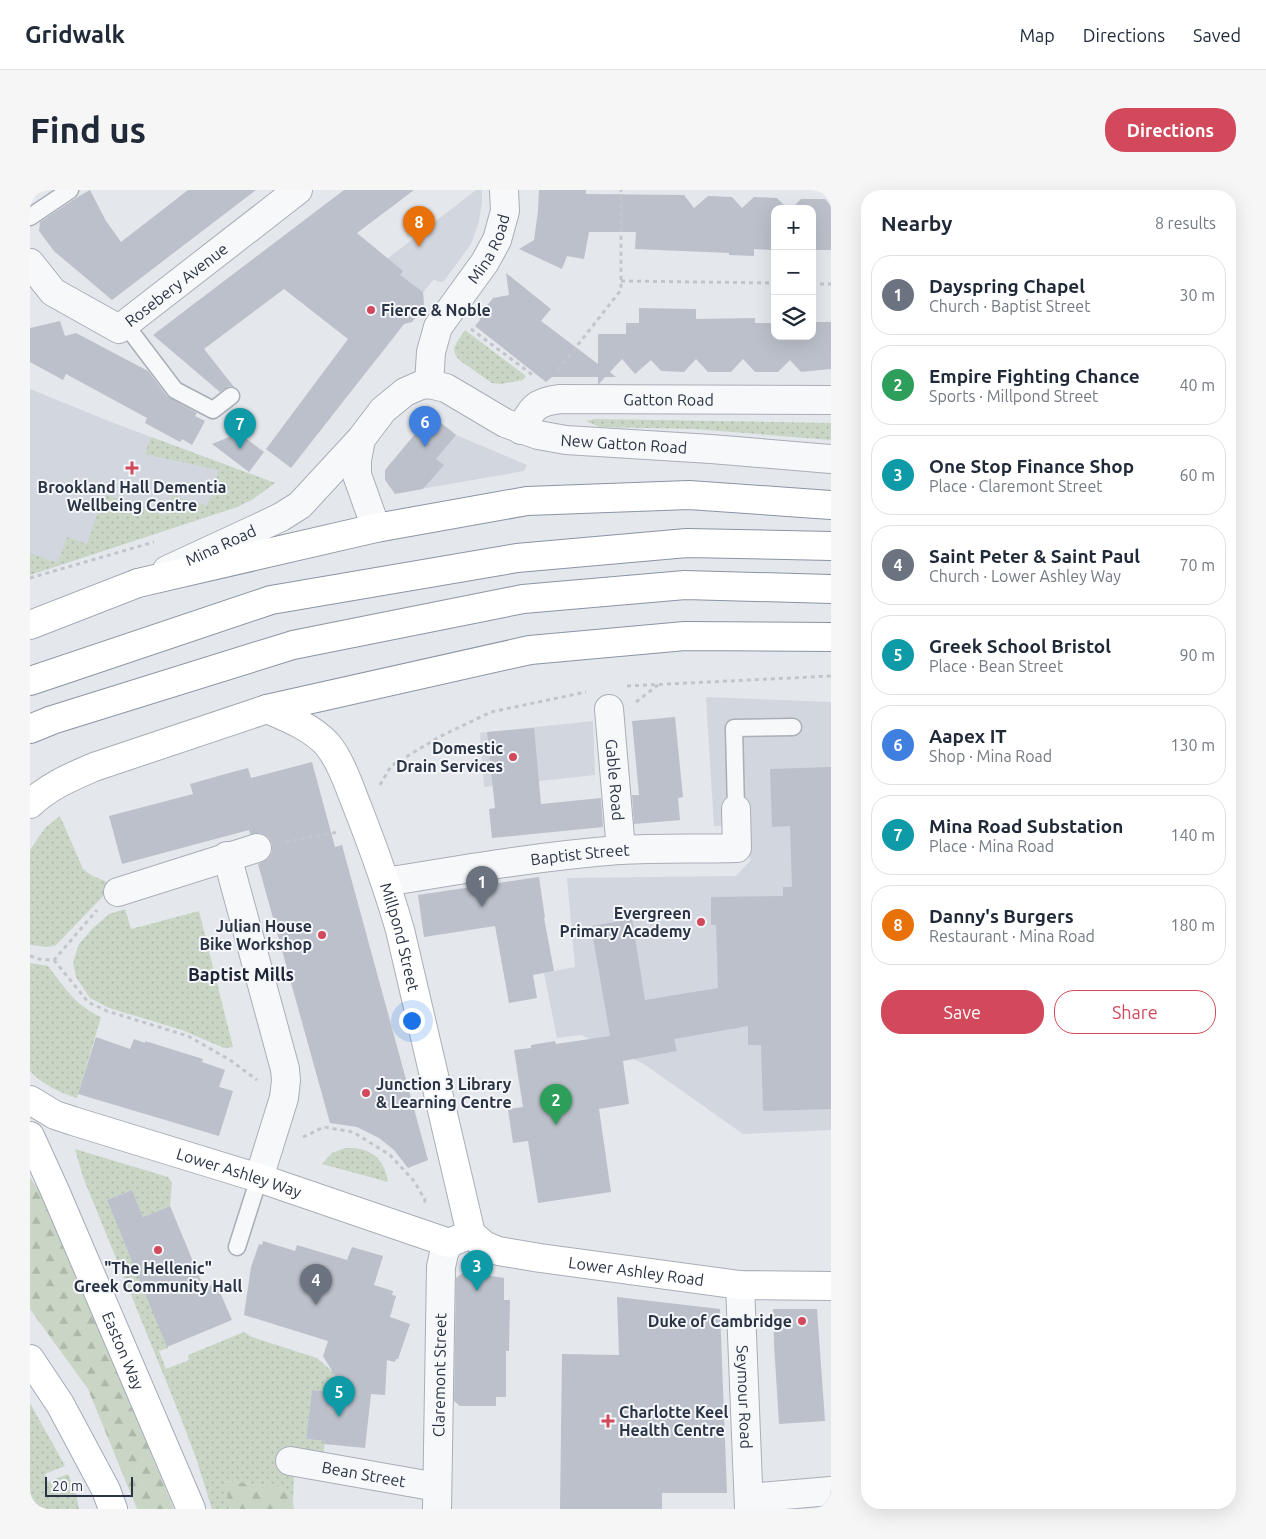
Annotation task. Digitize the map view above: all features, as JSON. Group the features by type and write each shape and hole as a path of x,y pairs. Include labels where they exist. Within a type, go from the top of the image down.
{"main road":[{"path":"30,625 138,583 376,528 527,502 689,495 831,505"},
{"path":"30,681 271,600 507,559 687,543 831,546"},
{"path":"30,729 52,720 293,645 523,599 685,585 831,589"},
{"path":"30,804 51,787 69,777 267,709 530,650 685,636 831,637"},
{"name":"Millpond Street","path":"267,709 301,724 326,744 335,756 349,785 386,882 400,930 460,1239"},
{"name":"Lower Ashley Way","path":"30,1100 56,1115 73,1121 259,1178 418,1233 460,1239"},
{"name":"Easton Way","path":"30,1136 191,1509"},
{"name":"Lower Ashley Road","path":"460,1239 484,1245 498,1251 740,1285 831,1286"},
{"path":"30,1359 60,1404 106,1503"}],"street":[{"name":"Rosebery Avenue","path":"30,263 53,292 119,329 298,190"},
{"name":"Mina Road","path":"138,583 260,527 292,510 308,498 361,439 383,410 398,397 415,388 429,384 431,352 438,327 490,255 498,240 504,220 504,190"},
{"name":"New Gatton Road","path":"429,384 446,388 498,419 521,430 538,435 566,440 831,459"},
{"name":"Gatton Road","path":"521,430 530,412 538,404 549,400 831,400"},
{"name":"Mina Road","path":"361,439 357,460 357,474 376,528"},
{"name":"Gable Road","path":"609,709 621,850"},
{"name":"Baptist Street","path":"386,882 511,861 621,850 737,848 736,809"},
{"path":"118,892 257,848"},
{"path":"227,856 285,1069 286,1089 259,1178"},
{"name":"Claremont Street","path":"437,1498 441,1266 444,1253 460,1239"},
{"name":"Seymour Road","path":"740,1285 749,1504"},
{"name":"Bean Street","path":"290,1461 437,1498"},
{"path":"749,1504 831,1491"}],"lane":[{"path":"30,217 70,190"},
{"path":"125,324 175,390 212,410 232,396"},
{"path":"736,809 734,728 793,727"},
{"path":"238,1247 259,1178"}],"path":[{"path":"557,370 621,290 621,190"},
{"path":"621,281 771,283"},
{"path":"816,284 831,284"},
{"path":"463,324 535,377"},
{"path":"609,709 629,708 659,684"},
{"path":"257,848 344,831"},
{"path":"54,960 99,908 118,892"},
{"path":"30,956 54,960 88,1002 107,1011 188,1036 230,1060 260,1083"},
{"path":"269,1144 287,1150 293,1142 324,1127 353,1132 390,1155 414,1181 425,1200 418,1233"}],"shaded area":[{"path":"476,190 482,190 482,203 479,221 471,244 444,281 438,282 434,279 421,295 424,297 424,307 412,322 404,324 376,360 316,314"},
{"name":"Brookland Hall Dementia Wellbeing Centre","path":"30,389 111,422 275,483 253,499 237,507 30,575"},
{"path":"431,415 456,435 527,465 524,471 409,491 396,490 390,487 385,477 386,469"},
{"name":"Evergreen Primary Academy","path":"706,697 831,702 831,1130 743,1134 644,1064 581,1035 557,1038 544,973 575,967 567,878 736,876 750,861 749,811 726,826 714,826"},
{"path":"593,721 595,775 484,787 480,733"}],"green space":[{"path":"465,330 526,376 523,380 501,384 492,383 459,360 454,348"},
{"path":"595,419 831,423 831,440 694,429 600,427 586,421"},
{"path":"151,437 275,483 253,499 237,507 30,575 30,553 58,563 67,537 87,544 104,494 165,515 172,495 207,506 219,470 145,454"},
{"path":"60,816 83,869 109,883 109,890 56,945 48,947 30,945 30,850 45,828"},
{"path":"125,909 131,929 199,911 233,1047 224,1048 182,1030 109,1008 90,998 76,977 73,962 79,944 109,914"},
{"path":"30,963 48,966 65,989 77,1001 101,1017 77,1098 52,1088 30,1071"},
{"path":"345,1148 362,1149 374,1155 383,1166 388,1182 322,1164 332,1153"},
{"path":"75,1149 168,1177 172,1183 170,1206 143,1217 132,1190 107,1200 168,1348 159,1351 166,1369 189,1360 188,1355 244,1332 252,1337 317,1358 335,1374 334,1393 312,1390 306,1439 325,1441 323,1457 294,1474 293,1501 282,1488 225,1481 231,1509 212,1509 196,1458 83,1177"},
{"path":"30,1177 50,1209 87,1279 129,1401 174,1509 137,1509 88,1389 30,1309"},
{"path":"30,1403 65,1466 45,1474 48,1482 68,1474 76,1493 79,1509 30,1509"},
{"path":"224,1481 283,1488 293,1501 294,1509 231,1509"}],"building":[{"path":"90,190 106,221 121,242 188,190 256,190 112,300 54,251 39,231 40,222"},
{"path":"344,190 414,190 357,233 403,271 400,275 423,292 424,307 412,322 404,324 291,468 266,449 348,339 284,289 204,349 234,387 229,386 220,392 153,335"},
{"path":"539,190 586,190 586,194 684,195 694,208 708,196 732,197 742,208 754,197 777,198 784,205 771,205 771,250 754,249 754,256 729,255 729,253 635,249 636,232 589,232 584,259 567,256 562,269 519,249 534,240"},
{"path":"801,199 825,199 831,206 831,250 816,250 816,205 795,205"},
{"path":"506,273 551,309 541,321 598,364 598,334 626,334 626,323 639,323 639,308 696,309 696,319 755,318 755,323 771,323 771,340 816,340 816,322 831,322 831,369 801,372 790,360 778,372 755,372 743,359 731,372 708,372 696,359 684,372 661,371 651,360 635,374 622,359 610,372 616,377 605,377 599,384 598,377 552,377 546,382 475,326 480,320 479,316 493,298 509,295"},
{"path":"60,321 65,336 76,333 148,371 167,396 197,413 195,416 205,421 192,445 182,439 180,442 145,423 147,418 66,374 63,380 30,362 30,328"},
{"path":"431,415 456,435 436,459 444,465 423,489 395,494 385,480 385,470"},
{"path":"239,433 264,452 249,472 212,444"},
{"path":"675,717 683,797 678,798 680,820 634,824 632,795 639,795 632,721"},
{"path":"534,728 541,804 601,798 603,827 492,838 489,809 495,808 487,732"},
{"path":"312,762 335,847 342,845 428,1160 408,1168 394,1150 379,1138 357,1127 330,1123 258,864 268,859 272,852 272,844 268,837 260,833 250,834 249,830 122,864 109,816 193,794 190,784 229,773 248,768 251,778"},
{"path":"831,767 831,1109 763,1111 761,1045 748,1045 748,1026 674,1039 677,1051 623,1061 629,1104 599,1109 611,1192 538,1203 528,1141 513,1143 508,1109 523,1107 514,1050 531,1048 531,1045 555,1041 556,1044 610,1036 591,926 632,919 645,1000 718,988 716,925 711,925 711,897 783,896 783,887 792,887 790,826 772,827 770,769"},
{"path":"539,877 544,918 554,971 533,975 537,998 509,1003 495,926 424,937 418,895"},
{"path":"96,1037 130,1049 134,1039 145,1043 145,1041 203,1059 202,1062 225,1070 219,1087 233,1091 219,1136 78,1094"},
{"name":"\"The Hellenic\" Greek Community Hall","path":"132,1190 143,1217 170,1206 204,1288 216,1283 232,1320 167,1347 107,1200"},
{"path":"263,1241 295,1251 297,1245 347,1260 352,1247 383,1256 374,1285 393,1291 392,1295 396,1296 390,1317 410,1324 398,1359 395,1362 387,1360 385,1395 371,1394 365,1448 324,1444 325,1441 306,1439 312,1390 346,1394 323,1356 328,1341 244,1315 251,1267 259,1244 262,1245"},
{"path":"464,1272 504,1278 504,1300 510,1300 509,1351 506,1351 506,1397 496,1397 496,1406 460,1406 454,1401 456,1278"},
{"name":"Charlotte Keel Health Centre","path":"617,1297 720,1309 727,1493 662,1493 662,1509 560,1509 562,1354 619,1355"},
{"path":"773,1309 817,1309 825,1421 779,1424"}],"place":[{"name":"Danny's Burgers","path":"419,247"},
{"name":"Fierce & Noble","path":"371,310"},
{"name":"Aapex IT","path":"425,447"},
{"name":"Mina Road Substation","path":"240,449"},
{"name":"Brookland Hall Dementia Wellbeing Centre","path":"132,468"},
{"name":"Domestic Drain Services","path":"513,757"},
{"name":"Dayspring Chapel","path":"482,907"},
{"name":"Evergreen Primary Academy","path":"701,922"},
{"name":"Julian House Bike Workshop","path":"322,935"},
{"name":"Junction 3 Library & Learning Centre","path":"366,1093"},
{"name":"Empire Fighting Chance","path":"556,1125"},
{"name":"\"The Hellenic\" Greek Community Hall","path":"158,1250"},
{"name":"One Stop Finance Shop","path":"477,1291"},
{"name":"Saint Peter & Saint Paul","path":"316,1305"},
{"name":"Duke of Cambridge","path":"802,1321"},
{"name":"Greek School Bristol","path":"339,1417"},
{"name":"Charlotte Keel Health Centre","path":"608,1421"}],"district":[{"name":"Baptist Mills","path":"241,975"}]}
